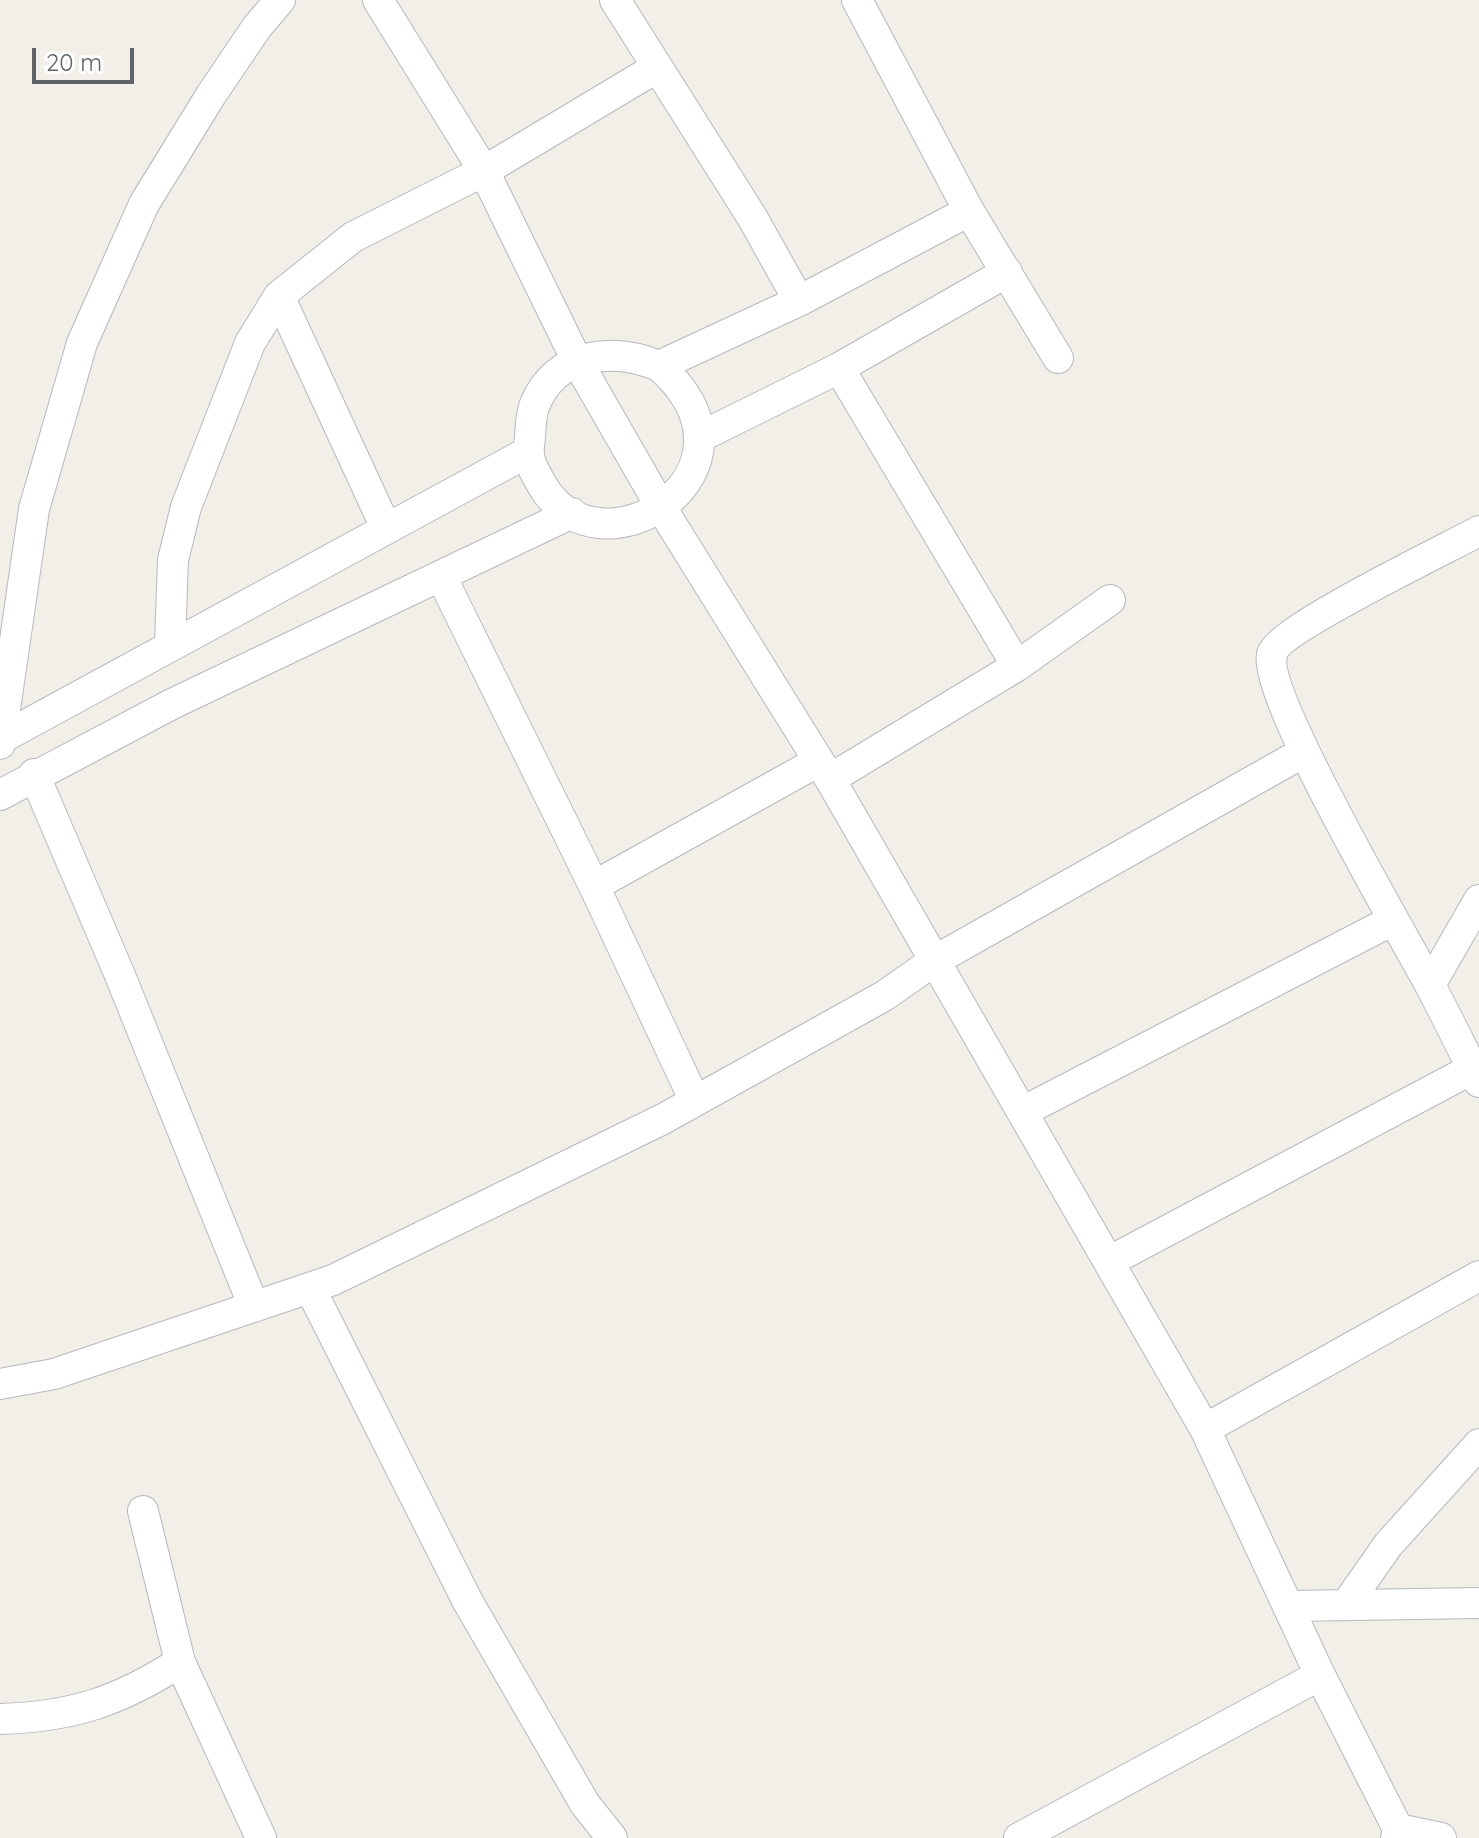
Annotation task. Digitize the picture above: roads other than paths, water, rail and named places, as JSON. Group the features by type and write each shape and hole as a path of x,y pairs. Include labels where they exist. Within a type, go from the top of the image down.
{"street":[{"path":"0,741 34,509 82,343 144,204 211,95 257,27 280,0"},
{"path":"378,0 484,171 577,361 662,509 825,770 1205,1429 1397,1834 1441,1838"},
{"path":"615,0 752,217 799,301"},
{"path":"857,0 969,211 1058,358"},
{"path":"170,644 173,560 186,507 250,343 279,296 353,237 484,171 656,68"},
{"path":"659,366 799,301 969,211"},
{"path":"700,437 839,368 1007,272"},
{"path":"279,296 386,528"},
{"path":"605,353 633,355 659,366 680,384 694,409 700,437 695,464 682,489 662,509 633,521 601,523 572,513 547,493 528,452 534,404 552,378 577,361 605,353"},
{"path":"839,368 1017,666"},
{"path":"0,741 170,644 528,452"},
{"path":"0,795 34,774 572,513"},
{"path":"1110,1261 1476,1075 1304,752 1273,675 1272,653 1282,640 1309,621 1479,531"},
{"path":"441,576 594,886 695,1101"},
{"path":"594,886 825,770 1017,666 1110,600"},
{"path":"0,1384 54,1374 310,1288 469,1215 695,1101 884,996 934,961 1304,752"},
{"path":"34,774 119,973 254,1307"},
{"path":"1430,985 1479,900"},
{"path":"1024,1111 1393,920"},
{"path":"1205,1429 1479,1276"},
{"path":"310,1288 468,1602 585,1804 612,1838"},
{"path":"1346,1605 1388,1545 1479,1444"},
{"path":"143,1511 180,1662 261,1838"},
{"path":"1290,1606 1479,1603"},
{"path":"0,1719 66,1714 108,1703 180,1662"},
{"path":"1019,1838 1320,1675"}]}
